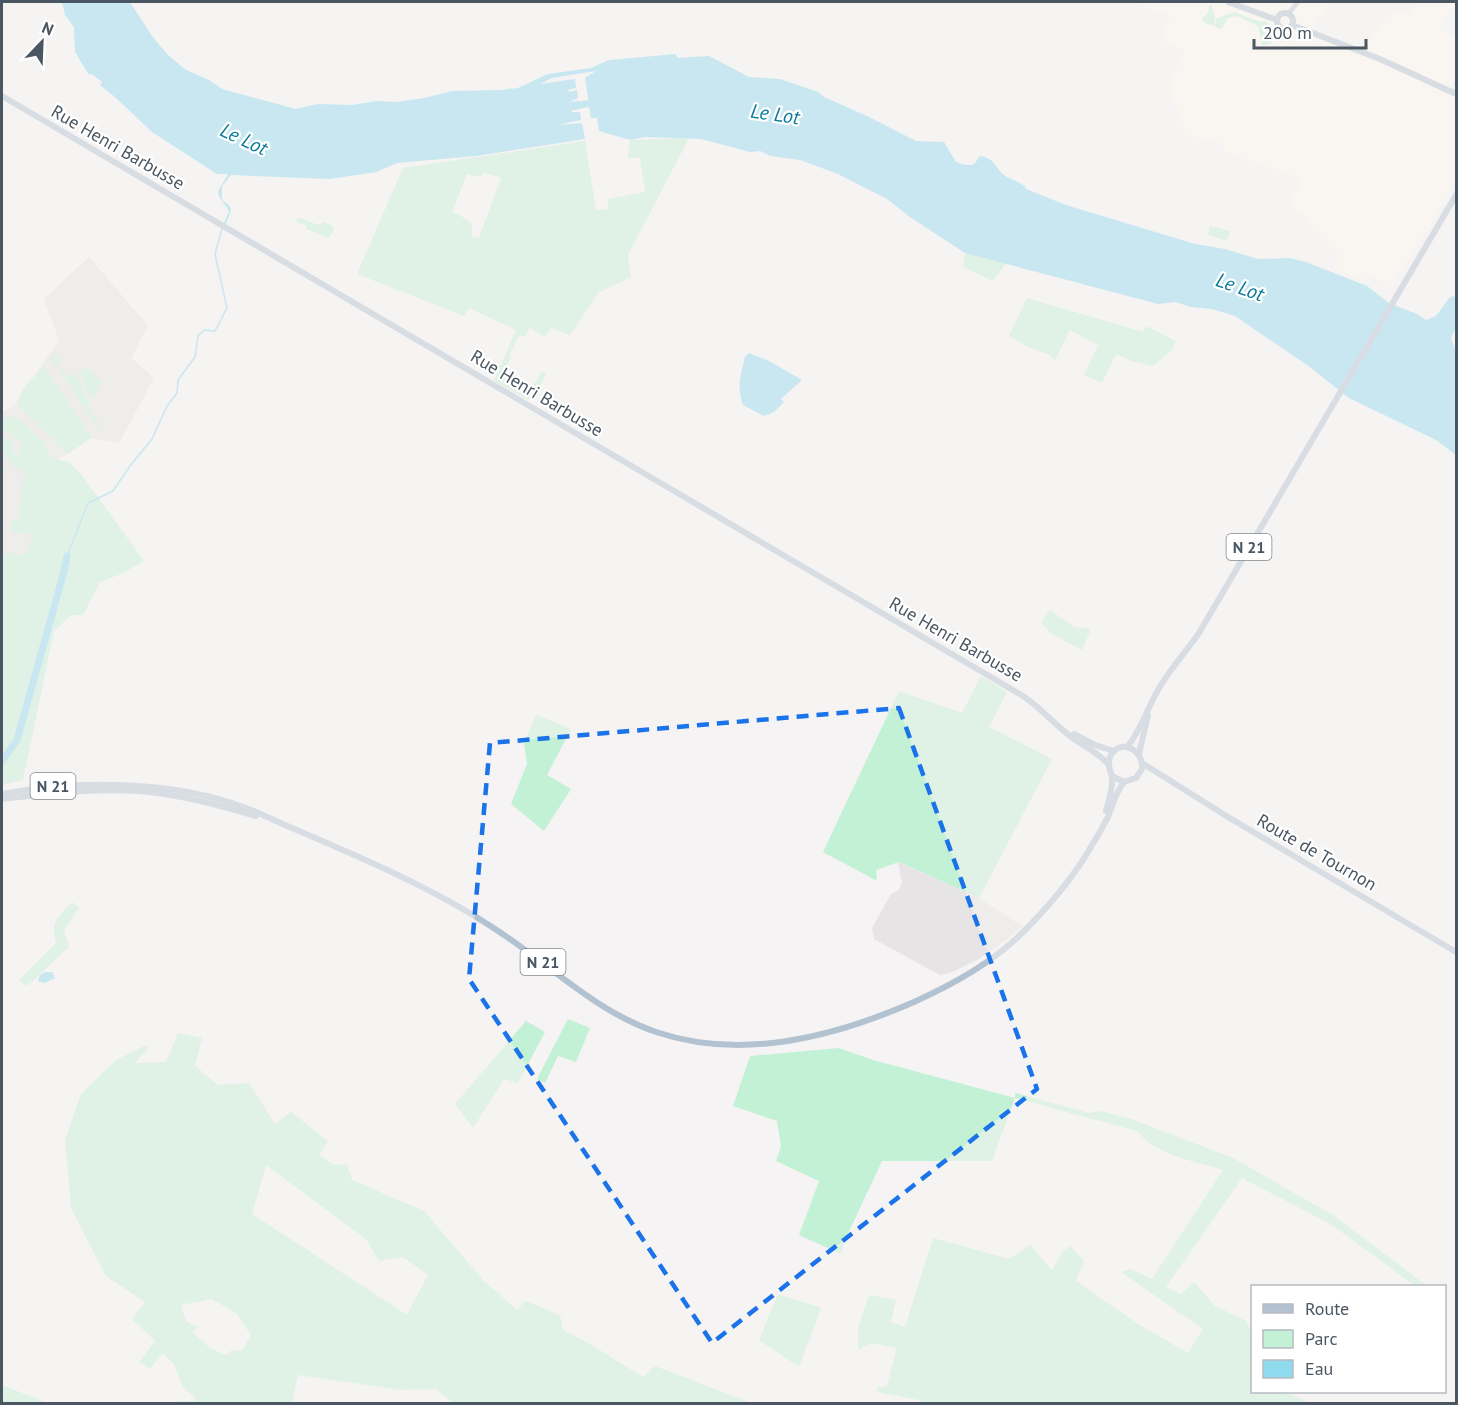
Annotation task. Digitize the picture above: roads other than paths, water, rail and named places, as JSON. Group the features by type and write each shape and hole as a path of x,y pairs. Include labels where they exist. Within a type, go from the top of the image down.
{"main road":[{"path":"1228,2 1277,20"},
{"path":"1281,14 1288,14 1292,18 1292,25 1287,29 1282,29 1277,20 1281,14"},
{"path":"1292,25 1380,59 1456,94"},
{"name":"Rue Henri Barbusse","path":"2,96 1023,696 1068,735 1101,756 1108,764"},
{"name":"N 21","path":"1127,747 1154,697 1199,633 1456,195"},
{"name":"N 21","path":"1139,754 1141,739 1154,697"},
{"name":"Rue Henri Barbusse","path":"1054,721 1095,746 1114,751"},
{"path":"1140,774 1142,763 1139,754 1127,747 1114,751 1108,764 1112,776 1124,782 1131,781 1140,774 1151,773 1163,778"},
{"name":"Route de Tournon","path":"1142,763 1163,778 1456,952"},
{"name":"N 21","path":"1098,834 1107,807 1112,776"},
{"name":"N 21","path":"2,794 69,785 148,787 198,795 246,807 400,876 462,909 527,950 611,1011 645,1028 688,1041 724,1045 759,1044 813,1036 879,1017 964,977 995,957 1040,914 1084,858 1109,815 1119,788 1124,782"},
{"name":"N 21","path":"2,799 64,792 137,791 205,802 275,821"}],"street":[{"path":"1288,14 1298,2"}],"water":[{"path":"62,2 130,2 152,36 167,54 186,70 209,80 222,89 296,109 318,104 352,105 377,101 396,102 453,91 518,88 548,74 591,68 609,60 676,54 677,58 709,56 749,77 780,79 818,92 916,141 944,142 956,162 970,165 975,163 979,156 985,157 992,161 1003,174 1025,186 1026,189 1066,205 1195,244 1225,249 1258,259 1290,258 1306,262 1367,286 1389,303 1426,320 1436,316 1450,297 1456,296 1456,327 1451,338 1456,352 1456,455 1436,440 1349,398 1307,365 1235,316 1176,302 1158,304 965,253 887,199 838,174 800,160 771,156 760,151 750,152 701,139 645,137 630,140 599,131 597,118 591,118 585,78 596,71 552,78 540,84 575,79 576,88 568,90 569,92 577,90 578,98 570,102 579,101 580,109 572,110 572,112 580,112 581,120 557,125 582,123 585,139 476,156 397,163 376,172 330,179 231,175 222,186 222,200 229,205 231,210 226,224 224,223 229,211 221,200 218,193 228,174 217,174 152,132 100,85 102,82 92,74 89,75 75,52 74,27 65,15"},
{"path":"749,353 769,361 802,380 781,399 784,402 774,412 764,416 743,405 741,398 741,375 745,357"},
{"path":"52,972 55,978 45,983 38,981 40,975"}],"waterway":[{"name":"Le Lot","path":"570,107 598,104"},
{"path":"67,556 88,503 113,491 152,439 167,406 177,393 178,380 195,357 198,336 204,330 215,331 227,308 215,254 222,229"},
{"path":"2,761 17,740 67,556"}]}
